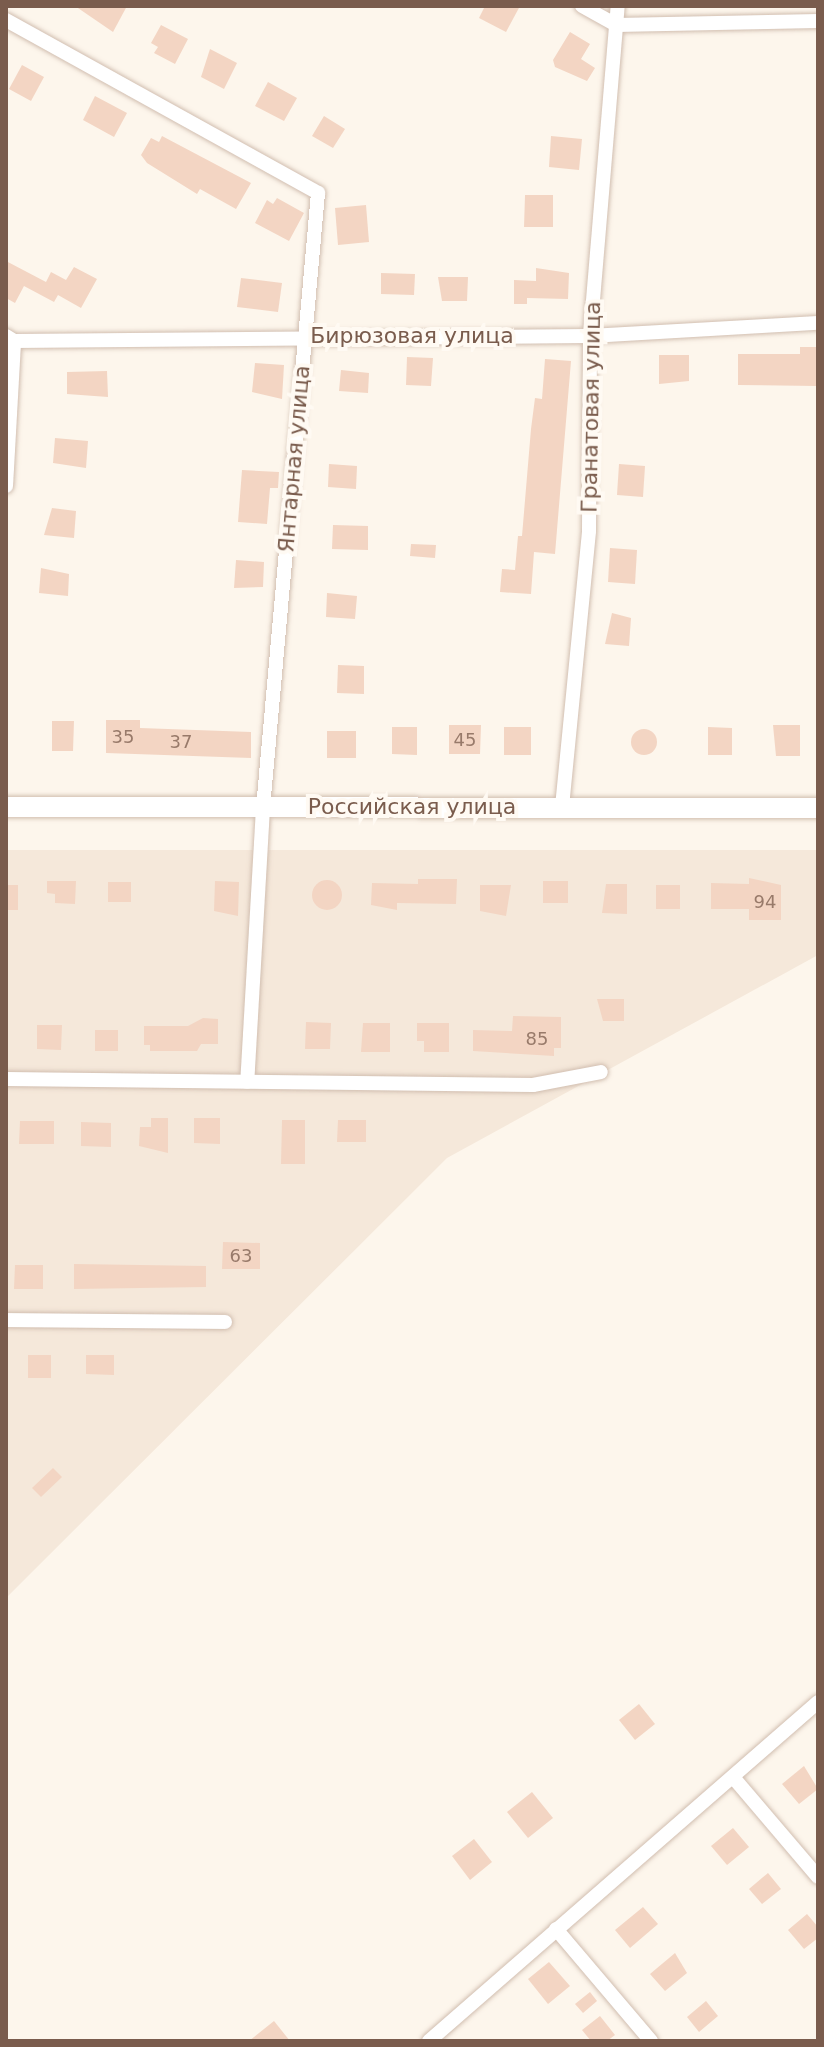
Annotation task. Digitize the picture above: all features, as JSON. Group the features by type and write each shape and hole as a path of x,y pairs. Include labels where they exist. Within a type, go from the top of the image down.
{"main road":[{"name":"Российская улица","path":"6,807 818,808"}],"street":[{"path":"582,6 616,25 818,21"},
{"name":"Гранатовая улица","path":"562,807 589,531 590,336 618,6"},
{"name":"Янтарная улица","path":"6,20 318,193 263,808 247,1082"},
{"name":"Бирюзовая улица","path":"10,339 590,336 818,323"},
{"path":"6,486 10,339"},
{"path":"6,1079 533,1085 601,1072"},
{"path":"6,1320 225,1322"},
{"path":"429,2041 818,1702"},
{"path":"733,1777 818,1877"},
{"path":"556,1929 651,2041"}],"shaded area":[{"path":"6,850 818,850 818,955 447,1158 6,1598"}],"building":[{"path":"75,6 127,6 113,32"},
{"path":"485,6 520,6 506,32 479,18"},
{"path":"161,25 188,39 175,64 154,53 158,47 151,43"},
{"path":"570,32 590,44 581,59 595,68 587,81 555,67 553,60"},
{"path":"210,49 237,63 224,89 201,77"},
{"path":"22,65 44,77 31,101 9,89"},
{"path":"268,82 297,98 284,121 255,106"},
{"path":"95,96 127,113 114,137 83,120"},
{"path":"324,116 345,129 333,148 312,136"},
{"path":"162,136 251,183 236,209 200,189 197,194 147,163 141,155 151,138 159,142"},
{"path":"551,136 582,139 579,170 549,167"},
{"path":"525,195 553,195 553,227 524,227"},
{"path":"277,198 304,213 289,241 255,223 267,200 273,204"},
{"path":"366,205 369,242 338,245 335,208"},
{"path":"6,261 46,282 51,272 66,280 74,267 97,279 81,308 58,295 54,302 24,286 15,303 6,298"},
{"path":"536,268 569,273 568,299 527,298 527,304 514,304 514,280 536,281"},
{"path":"381,273 415,274 414,295 381,294"},
{"path":"438,277 468,277 467,301 442,301"},
{"path":"241,278 282,283 278,312 237,307"},
{"path":"800,347 817,347 817,386 738,385 738,354 800,354"},
{"path":"659,355 689,355 689,381 659,384"},
{"path":"407,357 433,358 431,386 406,385"},
{"path":"545,359 571,361 555,554 534,552 531,594 500,592 502,569 515,570 518,536 522,536 535,398 542,399"},
{"path":"255,363 284,365 282,399 252,392"},
{"path":"341,370 369,373 368,393 339,391"},
{"path":"107,371 108,397 67,394 67,372"},
{"path":"55,438 88,441 86,468 53,463"},
{"path":"329,464 357,466 356,489 328,487"},
{"path":"619,464 645,466 643,497 617,495"},
{"path":"242,470 279,472 278,488 270,488 267,524 238,522"},
{"path":"52,508 76,511 74,538 44,535"},
{"path":"333,525 368,526 368,550 332,549"},
{"path":"411,544 436,545 435,558 410,556"},
{"path":"610,548 637,550 635,584 608,582"},
{"path":"236,560 264,562 263,587 234,588"},
{"path":"41,568 69,574 68,596 39,593"},
{"path":"327,593 357,596 355,619 326,617"},
{"path":"612,613 631,618 629,646 605,644"},
{"path":"338,665 364,666 364,694 337,693"},
{"path":"106,720 140,720 140,728 251,732 251,758 106,753"},
{"path":"52,721 74,721 73,751 52,751"},
{"path":"449,725 481,725 480,754 449,754"},
{"path":"773,725 800,725 800,756 776,756"},
{"path":"392,727 417,727 417,755 392,754"},
{"path":"504,727 531,727 531,755 504,755"},
{"path":"708,727 732,728 732,755 708,755"},
{"path":"644,729 653,733 657,742 653,751 644,755 635,751 631,742 635,733"},
{"path":"327,731 356,731 356,758 327,758"},
{"path":"749,878 781,885 781,920 749,920 749,909 711,909 711,883 749,884"},
{"path":"418,879 457,879 456,904 397,903 397,910 371,905 372,883 418,884"},
{"path":"327,880 337,885 342,895 337,905 327,910 317,905 312,895 317,885"},
{"path":"47,881 76,881 75,904 55,903 55,894 47,893"},
{"path":"215,881 239,882 238,916 214,911"},
{"path":"543,881 568,881 568,903 543,903"},
{"path":"108,882 131,882 131,902 108,902"},
{"path":"606,884 627,884 627,914 602,913"},
{"path":"6,885 18,885 18,910 6,910"},
{"path":"480,885 511,885 506,916 480,911"},
{"path":"656,885 680,885 680,909 656,909"},
{"path":"597,999 624,999 624,1021 603,1021"},
{"path":"513,1016 561,1017 561,1048 554,1048 554,1056 473,1051 473,1030 512,1031"},
{"path":"203,1018 218,1019 218,1044 201,1044 197,1051 150,1051 150,1045 144,1045 144,1026 188,1026"},
{"path":"306,1022 331,1023 330,1049 305,1049"},
{"path":"363,1023 390,1023 390,1052 361,1052"},
{"path":"417,1023 449,1023 449,1052 424,1052 424,1041 417,1041"},
{"path":"37,1025 62,1025 61,1050 37,1049"},
{"path":"95,1030 118,1030 118,1051 95,1051"},
{"path":"151,1118 168,1118 168,1153 139,1146 140,1127 151,1127"},
{"path":"194,1118 220,1118 220,1144 194,1143"},
{"path":"282,1120 305,1120 305,1164 281,1164"},
{"path":"338,1120 366,1120 366,1142 337,1142"},
{"path":"20,1121 54,1121 54,1144 19,1144"},
{"path":"81,1122 111,1123 111,1147 81,1146"},
{"path":"223,1242 260,1243 260,1269 222,1269"},
{"path":"74,1264 206,1266 206,1287 74,1289"},
{"path":"15,1265 43,1265 43,1289 14,1289"},
{"path":"28,1355 51,1355 51,1378 28,1378"},
{"path":"86,1355 114,1355 114,1375 86,1374"},
{"path":"53,1468 62,1477 41,1497 32,1488"},
{"path":"639,1704 655,1724 635,1740 619,1720"},
{"path":"804,1766 818,1789 799,1804 782,1784"},
{"path":"532,1792 553,1818 528,1838 507,1812"},
{"path":"733,1828 749,1847 727,1865 711,1846"},
{"path":"474,1839 492,1862 470,1880 452,1856"},
{"path":"768,1873 781,1889 762,1904 749,1889"},
{"path":"643,1907 658,1924 630,1948 615,1930"},
{"path":"807,1914 818,1927 818,1938 804,1949 788,1930"},
{"path":"675,1953 687,1973 665,1991 650,1974"},
{"path":"549,1962 570,1986 548,2004 528,1979"},
{"path":"590,1992 597,2001 583,2013 575,2004"},
{"path":"706,2001 718,2016 699,2032 687,2017"},
{"path":"600,2016 615,2035 607,2041 591,2041 582,2030"},
{"path":"274,2021 290,2041 249,2041"}]}
